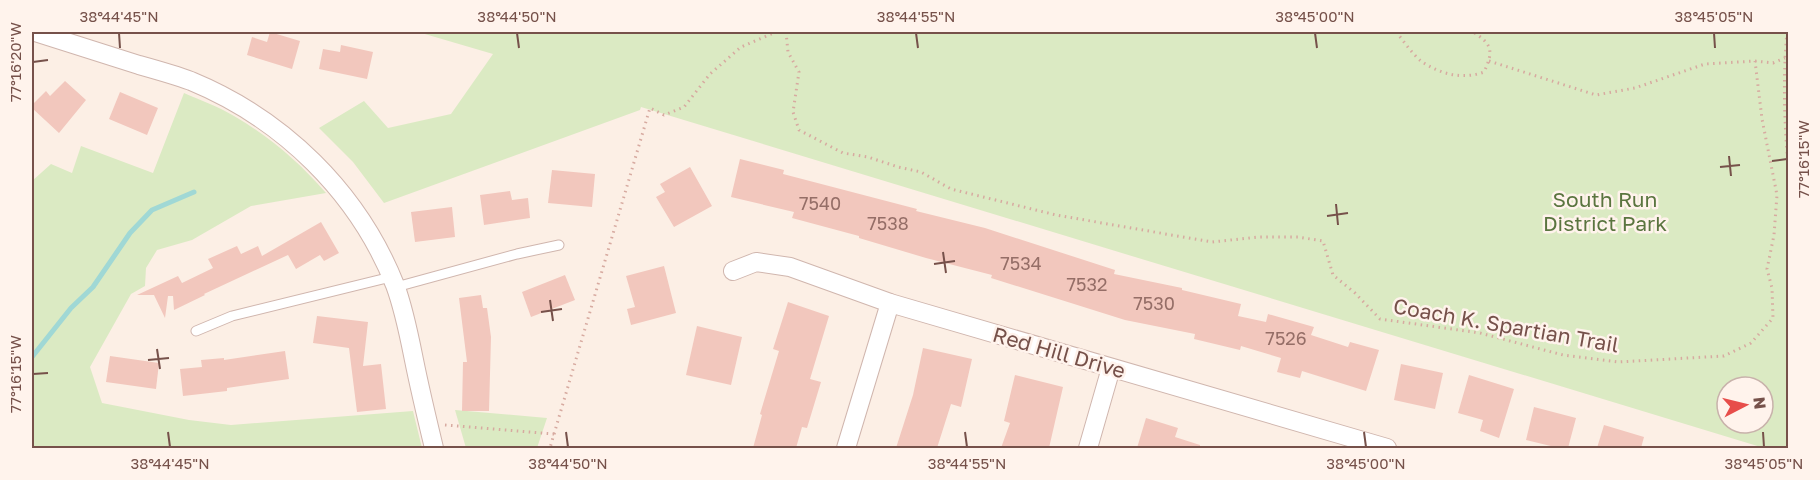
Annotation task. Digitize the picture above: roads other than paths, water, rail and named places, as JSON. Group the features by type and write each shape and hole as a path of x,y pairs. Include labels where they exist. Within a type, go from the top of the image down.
{"street":[{"path":"35,32 190,81 225,97 258,116 301,149 337,186 359,215 394,282 406,323 434,448"},
{"name":"Red Hill Drive","path":"733,271 756,262 790,267 891,303 1111,368 1340,442 1387,448"},
{"path":"846,448 891,303"},
{"path":"1088,448 1111,368"}],"lane":[{"path":"196,331 232,316 559,245"}],"waterway":[{"path":"32,357 71,308 93,287 130,233 152,210 194,192"}],"park label":[{"name":"South Run District Park","path":"1605,212"}]}
